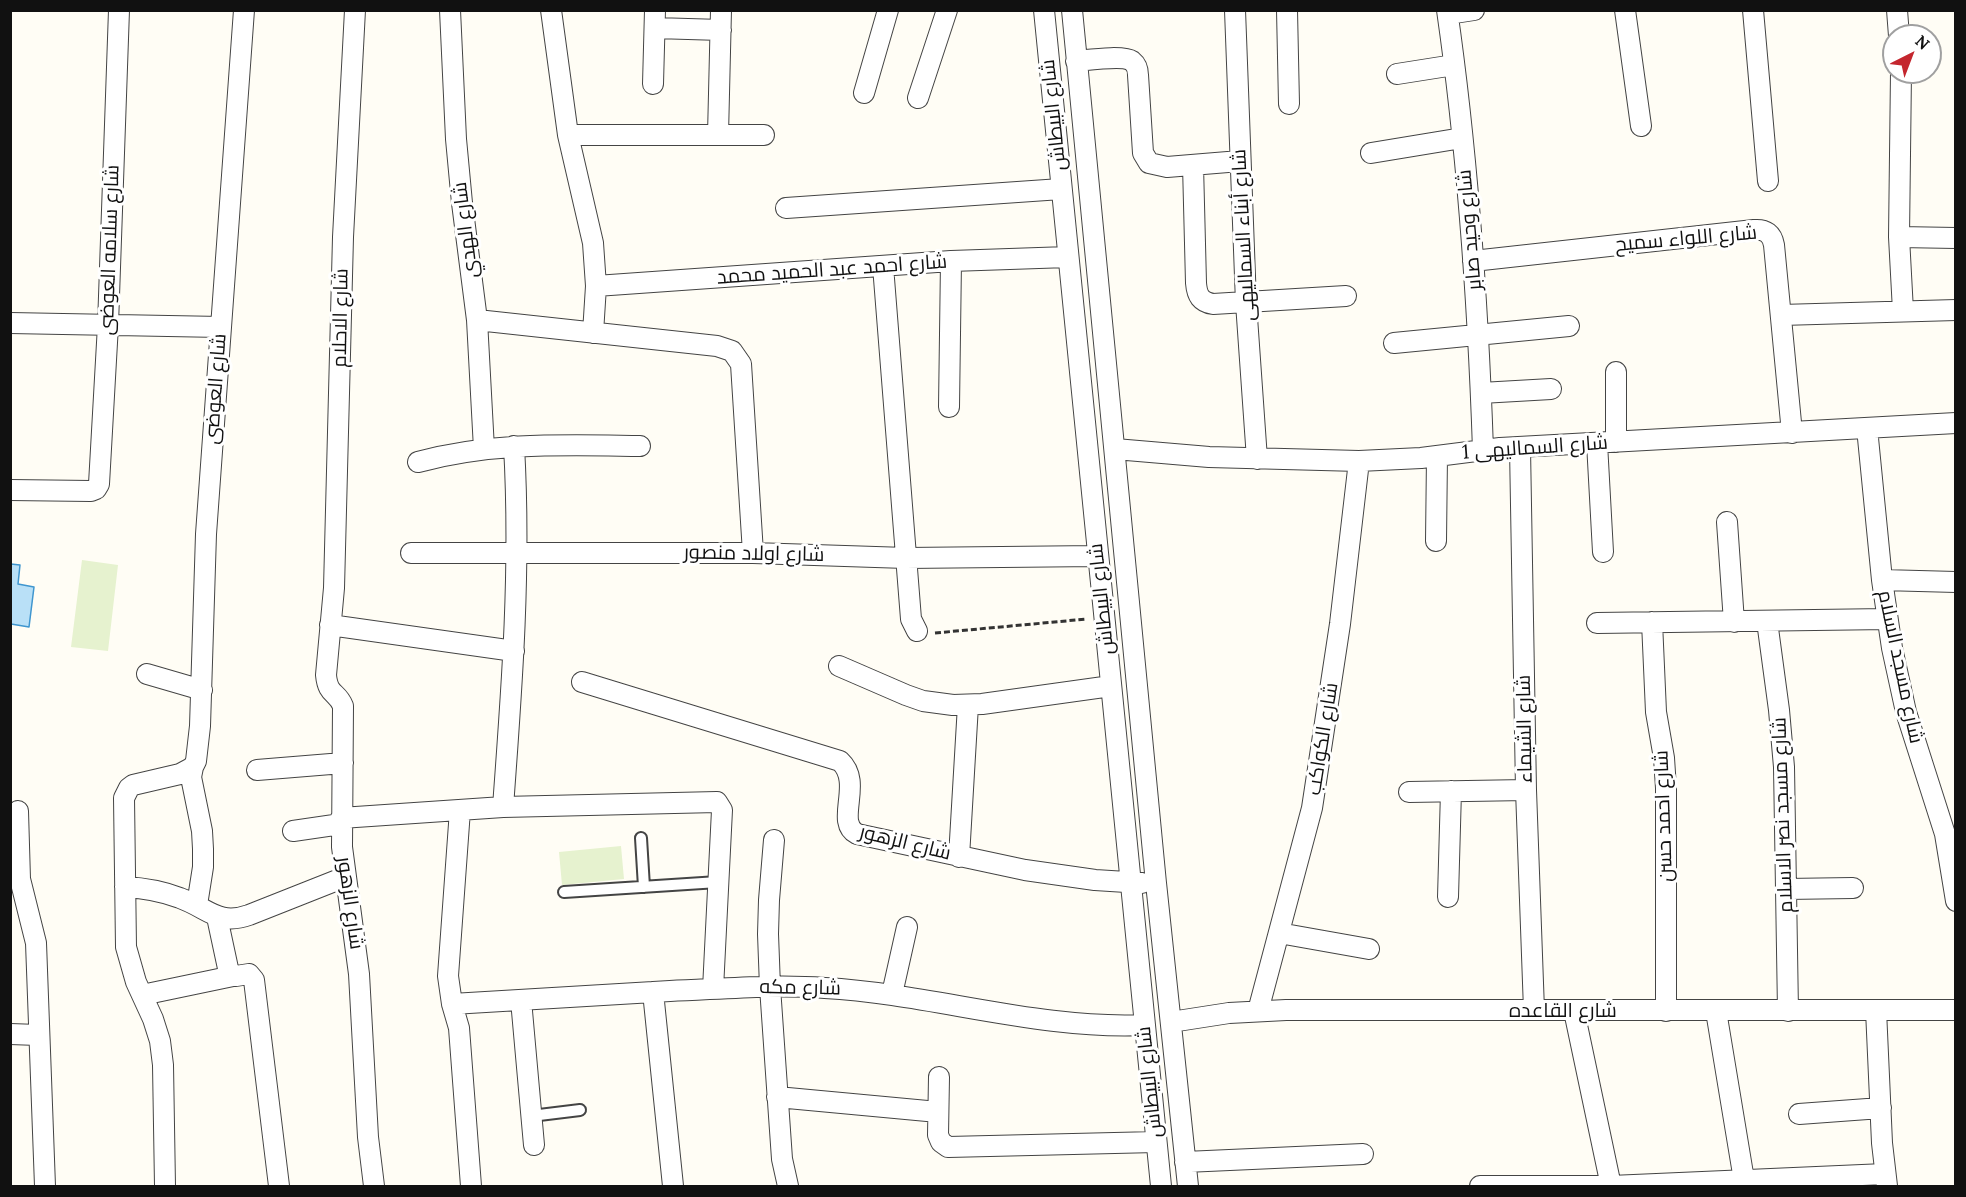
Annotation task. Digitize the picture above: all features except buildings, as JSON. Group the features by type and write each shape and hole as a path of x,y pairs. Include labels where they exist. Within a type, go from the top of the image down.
{"street":[{"name":"شارع سلامه العوضى","path":"10,490 88,492 96,489 99,480 108,325 119,10"},
{"name":"شارع العوضى","path":"197,905 203,867 203,849 202,831 192,786 202,690 207,534 244,10"},
{"name":"شارع الاحلام","path":"330,625 335,569 343,237 355,10"},
{"name":"شارع الهدي","path":"450,10 459,171 477,320 484,449"},
{"path":"551,10 568,135 593,243 596,286 592,333"},
{"path":"864,93 888,10"},
{"path":"918,99 947,10"},
{"name":"شارع البيطاش","path":"1044,10 1161,1186"},
{"name":"شارع البيطاش","path":"1072,10 1156,883 1188,1186"},
{"name":"شارع أبناء السماليهى","path":"1235,10 1246,303 1257,459"},
{"path":"1287,10 1289,105"},
{"path":"1447,12 1474,10"},
{"path":"1625,10 1641,126"},
{"path":"1753,10 1768,182"},
{"name":"شارع وحيد صابر","path":"1447,12 1462,138 1473,261 1483,450"},
{"path":"653,84 655,19 721,20 718,135"},
{"path":"1076,61 1123,58 1132,62 1138,70 1143,147 1149,163 1161,167 1240,161"},
{"path":"1397,74 1454,65"},
{"path":"1901,84 1899,237 1903,311"},
{"path":"568,135 764,135"},
{"path":"1371,153 1462,138"},
{"path":"1194,165 1197,293 1201,300 1209,304 1246,303 1346,296"},
{"path":"786,208 1061,189"},
{"name":"شارع اللواء سميح","path":"1473,261 1759,229 1768,232 1773,240 1792,433"},
{"path":"1899,237 1956,238"},
{"name":"شارع احمد عبد الحميد محمد","path":"596,286 951,261 1068,257"},
{"path":"950,407 951,261"},
{"path":"883,266 911,619 917,631"},
{"path":"1070,278 1098,277"},
{"path":"1781,315 1956,310"},
{"path":"477,320 717,346 732,351 741,364 753,553"},
{"path":"10,323 221,327"},
{"path":"1394,343 1569,326"},
{"path":"1603,552 1607,442 1616,372"},
{"path":"1481,393 1551,389"},
{"name":"شارع السماليهى 1","path":"1115,449 1174,455 1359,461 1607,442 1956,423"},
{"name":"شارع مسجد السلام","path":"1867,428 1887,619 1906,712 1945,834 1956,902"},
{"path":"503,807 514,651 518,552 514,446"},
{"path":"418,462 442,456 514,446 640,446"},
{"name":"شارع الشيماء","path":"1520,448 1526,790 1534,1010"},
{"path":"1436,541 1437,456"},
{"name":"شارع الكواكب","path":"1258,1011 1312,808 1318,776 1340,624 1359,461"},
{"path":"1727,522 1734,621"},
{"name":"شارع اولاد منصور","path":"411,553 753,553 906,558 1097,556"},
{"path":"1882,580 1956,582"},
{"path":"1597,623 1887,619"},
{"name":"شارع مسجد نصر الاسلام","path":"1767,621 1784,767 1788,1011"},
{"name":"شارع احمد حسن","path":"1652,622 1656,712 1664,758 1666,788 1666,1011"},
{"path":"330,625 514,651"},
{"name":"شارع الزهور","path":"330,625 326,675 328,688 343,706 341,821 345,877 360,974 368,1137 374,1186"},
{"path":"839,666 923,700 968,705 1111,686"},
{"path":"147,674 202,690"},
{"name":"شارع الزهور","path":"582,682 840,761 849,773 851,781 848,824 854,833 1060,876 1156,883"},
{"path":"959,856 968,705"},
{"path":"256,770 343,763"},
{"path":"165,1186 163,1065 160,1041 130,965 126,947 126,793 133,785 180,774 193,767"},
{"path":"1409,792 1526,790"},
{"path":"1448,897 1451,791"},
{"path":"293,831 341,821 460,810 714,801 722,810 713,989"},
{"path":"460,810 448,976 452,1004 459,1028 471,1186"},
{"path":"18,811 19,912 36,943 45,1186"},
{"path":"774,840 769,900 770,987 782,1159 788,1186"},
{"path":"125,887 169,894 228,920 238,919 345,877"},
{"path":"1786,890 1853,888"},
{"path":"217,917 227,968 233,976"},
{"path":"892,994 907,927"},
{"path":"1279,933 1369,949"},
{"path":"142,995 246,974 254,980 279,1186"},
{"name":"شارع مكه","path":"452,1004 713,989 822,987 892,994 1081,1024 1113,1027 1145,1025"},
{"path":"653,992 673,1186"},
{"path":"520,1000 534,1145"},
{"path":"1482,1186 1611,1186 1886,1180 1876,1010"},
{"name":"شارع القاعده","path":"1171,1022 1200,1016 1258,1011 1956,1010"},
{"path":"1574,1011 1611,1186"},
{"path":"1716,1011 1745,1183"},
{"path":"10,1034 38,1035"},
{"path":"939,1077 939,1139 948,1147 1156,1142"},
{"path":"777,1097 938,1112"},
{"path":"1799,1114 1881,1108"},
{"path":"1185,1162 1363,1154"}],"lane":[{"path":"641,838 644,886"},
{"path":"564,892 718,882"},
{"path":"531,1116 580,1110"}],"path":[{"path":"917,631 930,634 1104,618"}],"green space":[{"path":"82,560 118,565 108,651 71,647"},
{"path":"621,846 624,879 562,885 559,852"}],"water":[{"path":"11,564 20,565 18,584 34,587 29,627 11,624"}]}
